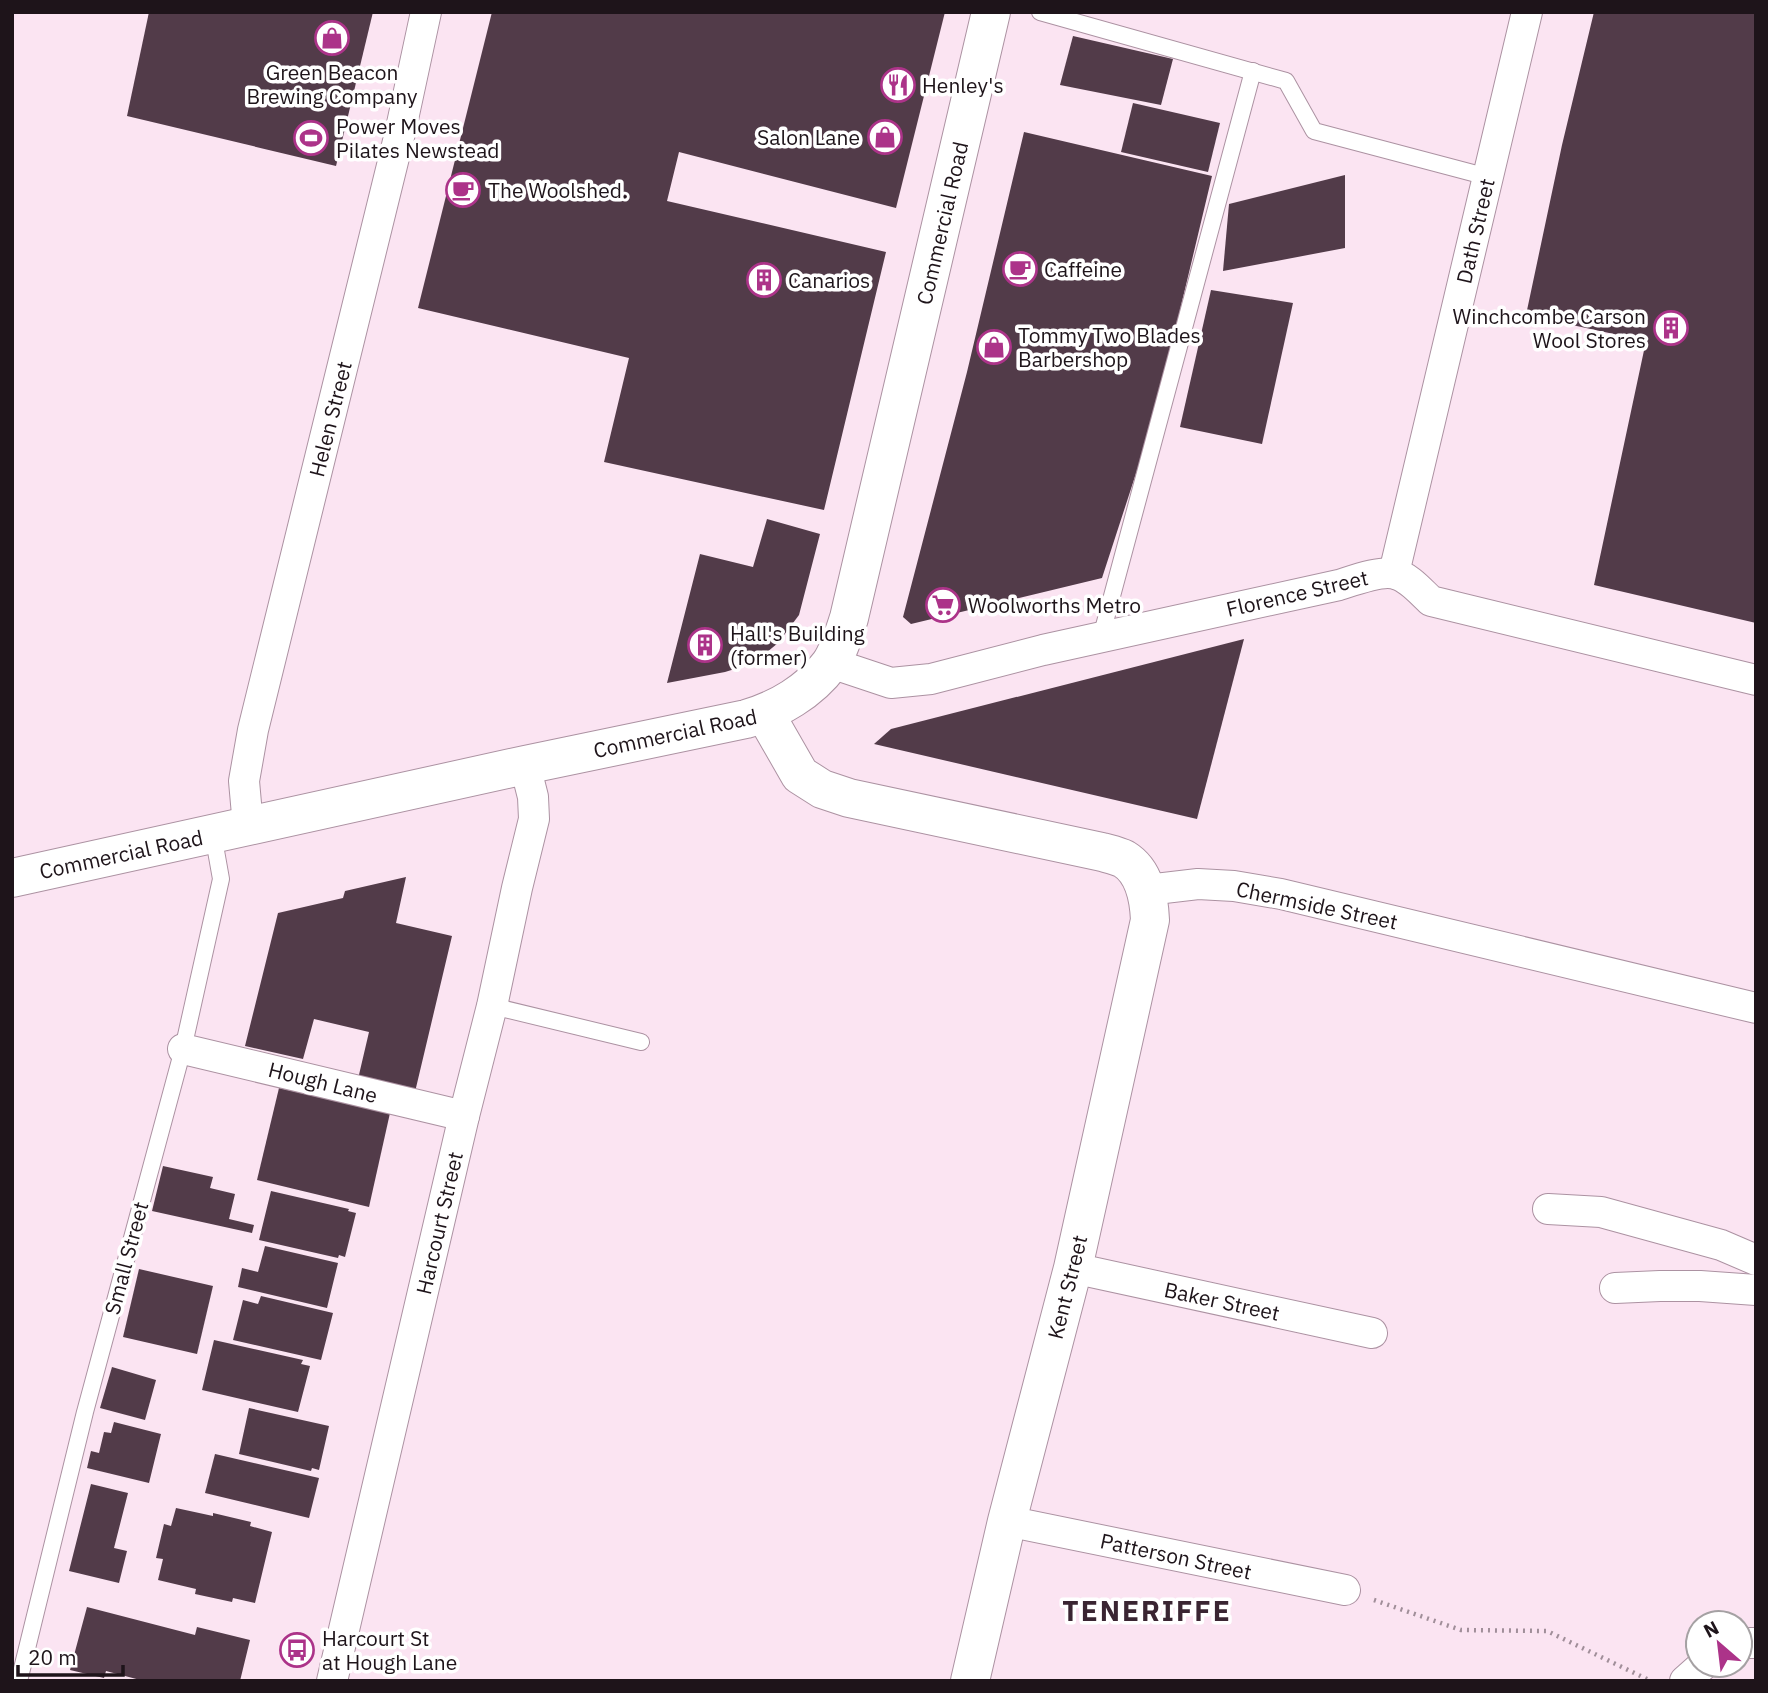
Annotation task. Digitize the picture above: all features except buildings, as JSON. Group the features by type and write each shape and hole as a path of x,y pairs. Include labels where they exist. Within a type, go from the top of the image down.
{"street":[{"name":"Helen Street","path":"231,830 253,730 400,133 426,12"},
{"name":"Commercial Road","path":"12,878 746,719 765,714 807,688 831,663 849,618 991,12"},
{"name":"Dath Street","path":"1394,573 1527,12"},
{"name":"Florence Street","path":"831,663 891,683 932,679 1043,650 1374,575 1394,573 1411,583 1431,601 1756,680"},
{"path":"765,714 800,775 822,789 849,798 1102,852 1124,859 1138,873 1147,890"},
{"name":"Harcourt Street","path":"332,1681 534,820 533,797 526,765"},
{"name":"Chermside Street","path":"1147,890 1210,884 1281,894 1756,1008"},
{"name":"Kent Street","path":"970,1681 1007,1521 1073,1268 1150,920 1147,890"},
{"name":"Hough Lane","path":"183,1049 464,1116"},
{"path":"1548,1209 1601,1212 1721,1245 1756,1260"},
{"name":"Baker Street","path":"1073,1268 1372,1333"},
{"path":"1615,1289 1700,1286 1756,1290"},
{"name":"Patterson Street","path":"1007,1521 1345,1590"}],"lane":[{"path":"1040,12 1286,80 1314,131 1488,177"},
{"path":"1101,637 1253,71"},
{"name":"Small Street","path":"19,1681 85,1412 183,1049 231,830"},
{"path":"492,1006 641,1042"}],"path":[{"path":"1345,1590 1461,1630 1547,1631 1651,1681"}],"place":[{"name":"Green Beacon Brewing Company","path":"332,38"},
{"name":"Henley's","path":"898,85"},
{"name":"Salon Lane","path":"885,137"},
{"name":"Power Moves Pilates Newstead","path":"311,138"},
{"name":"The Woolshed.","path":"463,190"},
{"name":"Caffeine","path":"1020,269"},
{"name":"Canarios","path":"764,280"},
{"name":"Winchcombe Carson Wool Stores","path":"1671,328"},
{"name":"Tommy Two Blades Barbershop","path":"994,347"},
{"name":"Woolworths Metro","path":"943,605"},
{"name":"Hall's Building (former)","path":"705,645"},
{"name":"Harcourt St at Hough Lane","path":"297,1650"}],"district":[{"name":"TENERIFFE","path":"1147,1610"}]}
